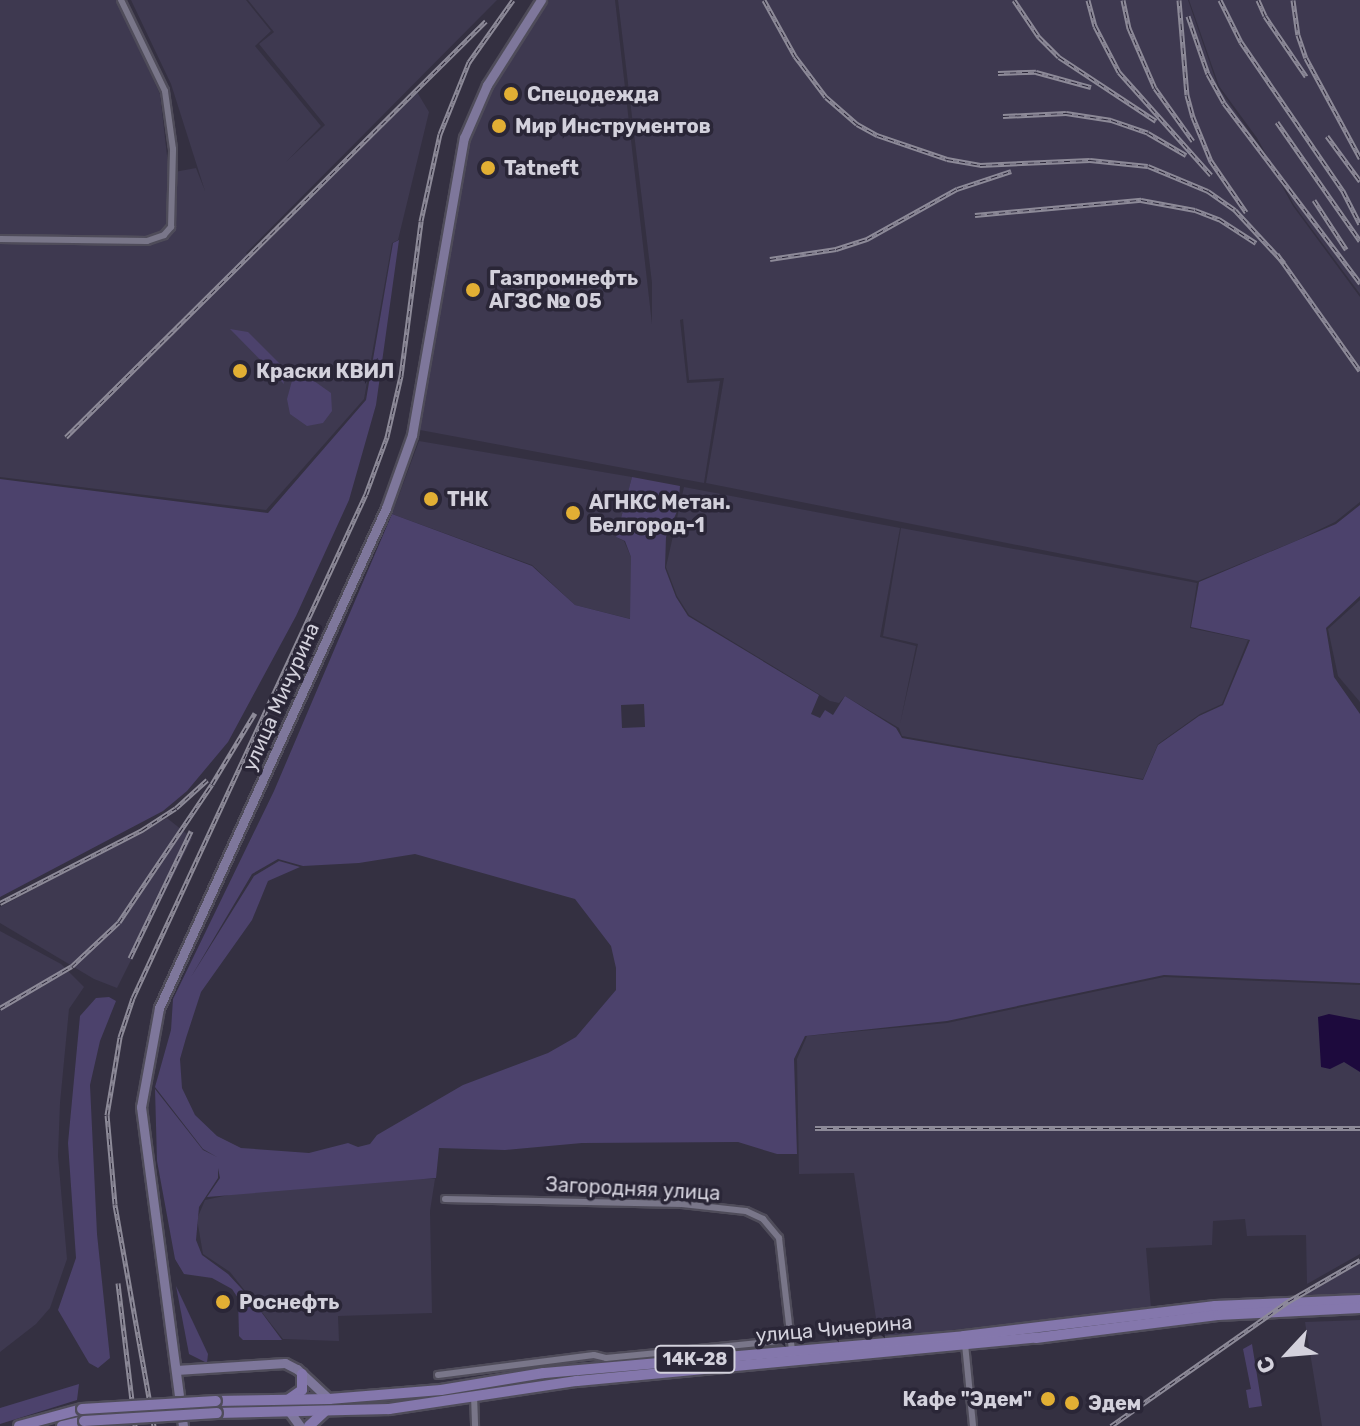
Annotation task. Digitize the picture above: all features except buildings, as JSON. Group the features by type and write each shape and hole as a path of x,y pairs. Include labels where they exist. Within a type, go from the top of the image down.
{"main road":[{"name":"улица Мичурина","path":"183,1425 141,1107 159,1008 386,508 412,435 464,138 487,85 540,0"},
{"name":"улица Чичерина","path":"964,1340 1215,1306 1360,1300"},
{"name":"улица Чичерина","path":"328,1405 544,1373 792,1351 964,1340 1218,1315 1360,1308"},
{"name":"улица Чичерина","path":"83,1415 216,1407 412,1407 474,1395 792,1351"},
{"path":"176,1370 285,1363 302,1374 328,1405 309,1426"},
{"path":"300,1426 288,1406 302,1390 302,1374"},
{"name":"14К-28","path":"19,1426 83,1415"},
{"name":"14К-28","path":"62,1426 83,1415"}],"street":[{"path":"0,239 147,241 164,235 171,227 173,149 165,91 121,0"},
{"name":"Загородняя улица","path":"445,1199 682,1204 746,1211 763,1219 779,1238 792,1351"},
{"path":"964,1340 973,1426"},
{"path":"438,1375 594,1355 606,1358 792,1351"},
{"path":"474,1395 475,1426"}],"shaded area":[{"path":"0,0 116,0 160,94 169,173 196,168 205,191 171,84 131,0 246,0 271,31 255,46 321,126 286,162 325,125 259,44 274,32 248,0 497,0 246,253 250,257 417,92 429,112 398,240 392,243 364,399 266,510 0,477"},
{"path":"549,0 615,0 652,324 652,283 618,0 1188,0 1218,87 1263,151 1293,206 1360,297 1360,502 1335,522 1198,581 706,483 724,378 689,380 683,319 680,320 687,383 720,381 704,483 420,430 473,125 496,75"},
{"path":"1189,0 1360,0 1360,294 1294,205 1257,138 1219,86"},
{"path":"399,240 376,405 349,500 296,616 228,742 187,791 163,811 0,897 0,479 268,513 366,400 393,243"},
{"path":"230,329 248,332 280,364 284,384"},
{"path":"290,364 331,393 332,411 323,423 307,426 290,414 287,399 293,377"},
{"path":"419,441 632,477 616,537 624,541 631,557 631,619 575,605 532,565 392,514"},
{"path":"632,477 680,486 678,509 666,537 665,568 676,597 688,616 819,695 811,714 820,718 825,710 833,715 845,696 896,728 902,738 1143,780 1158,745 1199,716 1223,705 1250,640 1191,627 1199,582 1336,524 1360,505 1360,596 1326,628 1334,677 1360,714 1360,983 1164,975 947,1021 805,1036 794,1059 797,1154 777,1154 738,1142 582,1143 505,1150 439,1148 436,1178 207,1197 220,1178 218,1168 218,1178 199,1207 196,1240 202,1255 228,1274 282,1340 243,1340 239,1336 238,1298 232,1289 212,1278 184,1274 175,1259 157,1161 155,1089 203,1150 217,1157 203,1149 155,1087 171,1030 173,999 274,791 392,514 532,566 575,605 630,619 631,557 625,541 616,537","holes":["644,704 645,727 622,728 621,705","415,854 575,899 611,946 616,968 616,990 576,1037 548,1053 463,1085 377,1135 370,1144 358,1147 348,1143 309,1153 241,1148 217,1136 195,1115 182,1088 180,1059 186,1038 201,992 252,920 268,881 300,867 279,861 254,876 191,977 252,874 278,859 303,866 359,863"]},
{"path":"684,487 900,528 880,637 916,646 900,724 918,644 883,636 901,528 1197,583 1190,628 1248,640 1222,704 1200,714 1158,744 1143,779 902,736 899,728 845,696 839,703 830,701 689,615 677,596 666,567"},
{"path":"1360,600 1360,702 1338,676 1328,629"},
{"path":"167,818 192,838 117,988 94,979 0,923 0,907"},
{"path":"0,931 61,964 84,987 69,1009 60,1103 58,1156 67,1259 50,1308 36,1324 0,1352"},
{"path":"1164,977 1360,985 1360,1254 1307,1284 1306,1235 1247,1236 1245,1219 1213,1221 1212,1245 1146,1248 1151,1308 879,1338 854,1173 799,1174 797,1059 807,1036 947,1023"},
{"path":"109,997 116,1001 100,1041 90,1085 97,1234 110,1358 98,1368 89,1363 58,1310 76,1258 68,1143 80,1016 96,998"},
{"path":"1329,1014 1360,1020 1360,1072 1344,1062 1330,1069 1321,1067 1318,1017"},
{"path":"435,1179 430,1211 432,1313 338,1316 339,1341 283,1339 230,1272 203,1254 197,1219 205,1200 243,1192 260,1180"},
{"path":"1360,1263 1360,1295 1302,1296"},
{"path":"176,1286 208,1354 207,1363 189,1354"},
{"path":"1360,1320 1360,1426 1322,1426 1305,1322"},
{"path":"1252,1344 1262,1406 1249,1408 1246,1390 1251,1389 1243,1349"},
{"path":"79,1384 77,1400 0,1424 0,1408"}],"railway":[{"path":"154,1426 115,1204 107,1115 120,1037 133,998 366,494 387,437 401,376 421,221 440,134 469,62 513,0"},
{"path":"764,0 795,56 826,97 857,124 877,135 947,159 980,165 1090,160 1148,166 1208,191 1235,210 1284,263"},
{"path":"1014,0 1039,37 1059,57 1156,121"},
{"path":"1088,0 1095,26 1119,72 1211,175"},
{"path":"1123,0 1129,28 1155,88 1193,141"},
{"path":"1179,0 1187,95 1193,117 1211,161 1246,212"},
{"path":"1220,0 1241,42 1343,191 1360,224"},
{"path":"1258,0 1265,16 1306,76"},
{"path":"1293,0 1298,35 1306,58 1360,158"},
{"path":"1188,16 1208,74 1224,103 1360,283"},
{"path":"66,437 486,21"},
{"path":"998,73 1036,72 1091,87"},
{"path":"1003,116 1066,113 1111,120 1148,133 1186,155"},
{"path":"1277,122 1360,241"},
{"path":"1327,136 1360,181"},
{"path":"770,259 836,249 867,239 957,189 1011,171"},
{"path":"975,215 1141,200 1195,210 1219,219 1256,243"},
{"path":"1314,200 1346,249"},
{"path":"1277,254 1360,371"},
{"path":"0,1008 72,966 119,922 212,784 255,713"},
{"path":"0,903 142,830 176,808 207,780"},
{"path":"130,958 191,831"},
{"path":"815,1128 1360,1128"},
{"path":"1111,1426 1289,1301 1360,1260"},
{"path":"118,1283 135,1426"}],"place":[{"name":"Спецодежда","path":"511,94"},
{"name":"Мир Инструментов","path":"499,126"},
{"name":"Tatneft","path":"488,168"},
{"name":"Газпромнефть АГЗС № 05","path":"473,290"},
{"name":"Краски КВИЛ","path":"240,371"},
{"name":"ТНК","path":"431,499"},
{"name":"АГНКС Метан. Белгород-1","path":"573,513"},
{"name":"Роснефть","path":"223,1302"},
{"name":"Кафе \"Эдем\"","path":"1048,1399"},
{"name":"Эдем","path":"1072,1403"}]}
